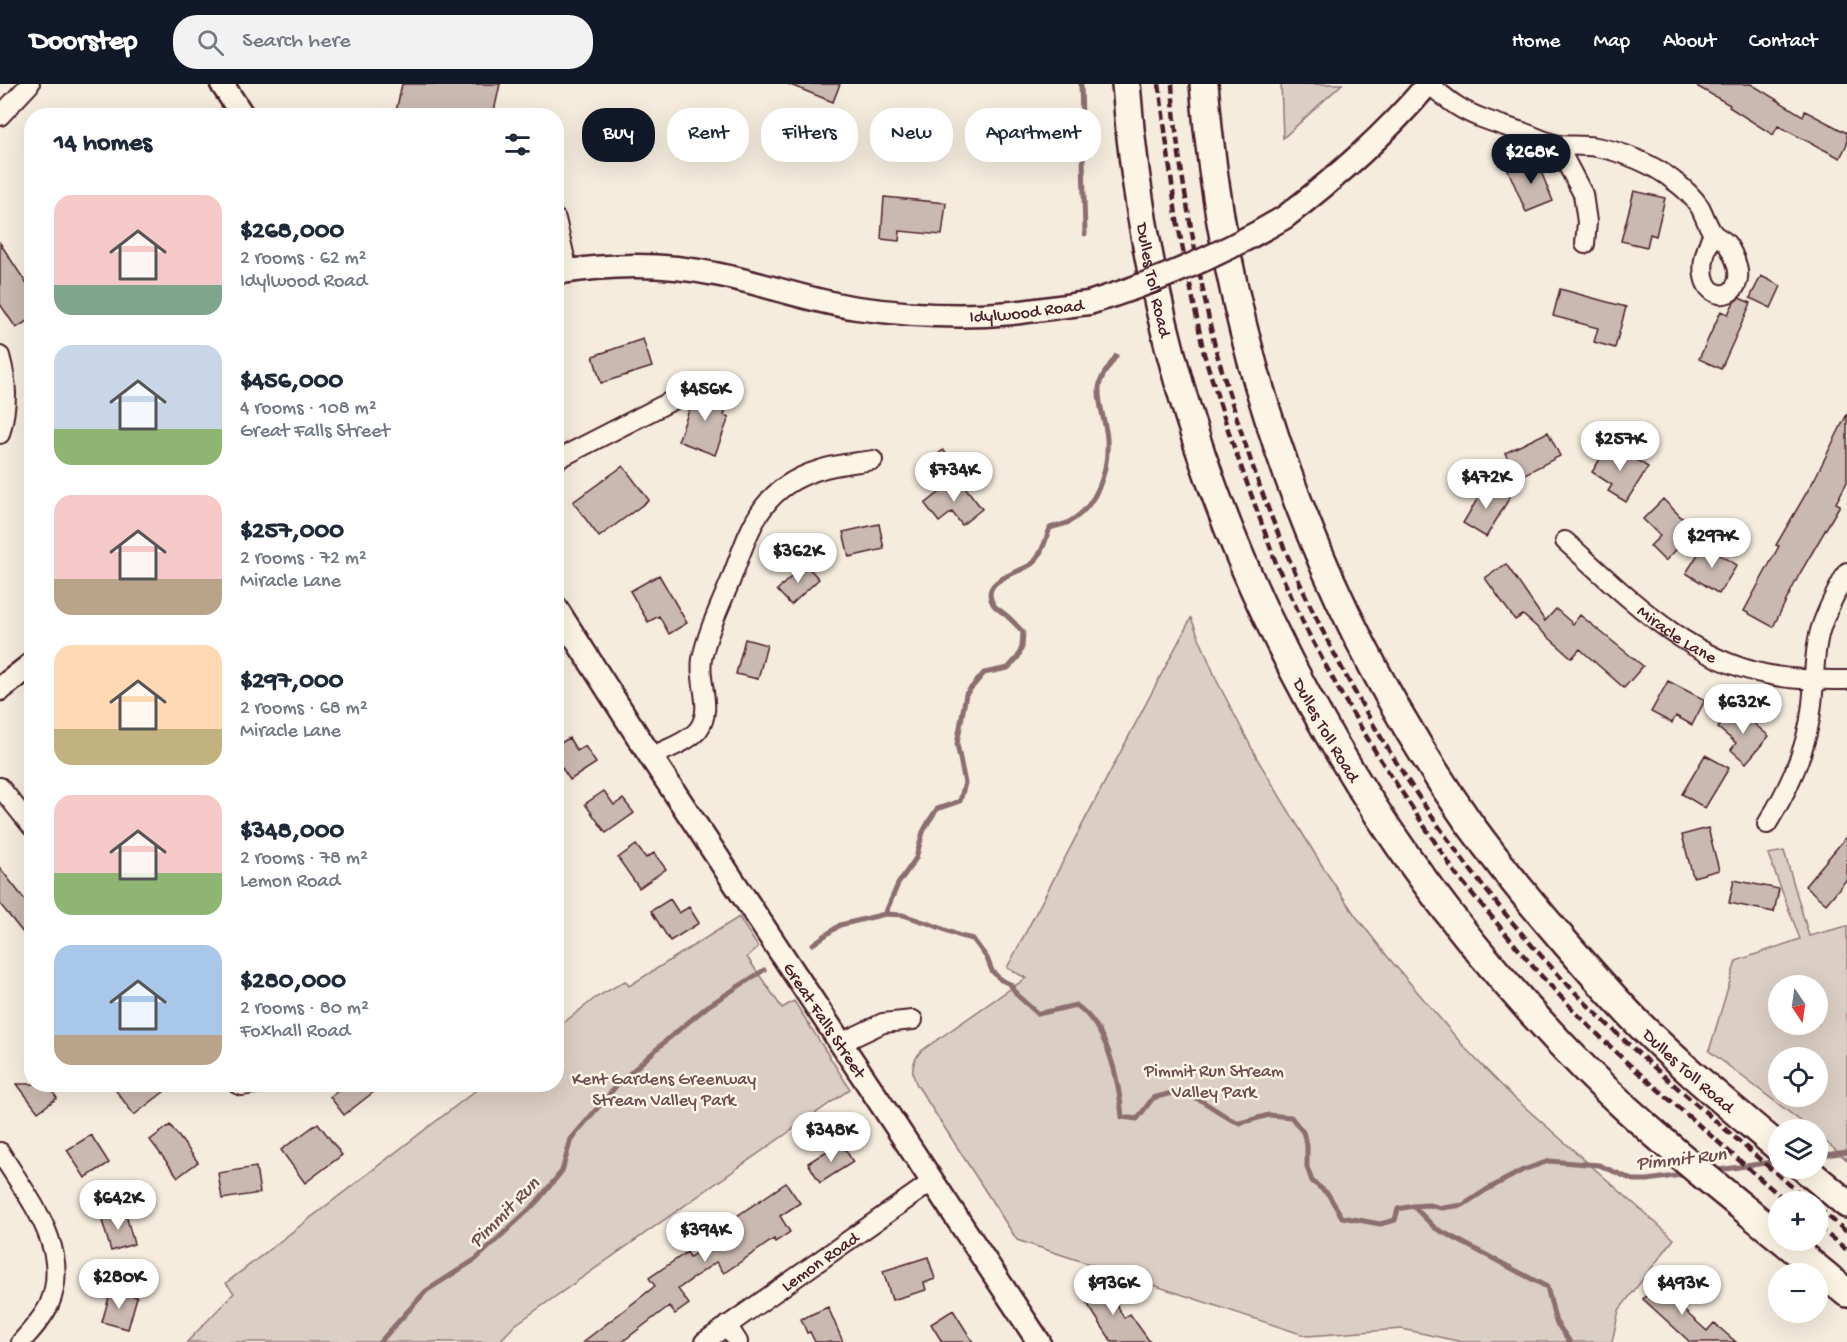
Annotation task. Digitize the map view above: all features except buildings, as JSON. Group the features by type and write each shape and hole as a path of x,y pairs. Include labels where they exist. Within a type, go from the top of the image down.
{"highway":[{"name":"Dulles Toll Road","path":"1126,84 1142,219 1165,330 1187,408 1241,560 1270,625 1303,689 1371,804 1417,872 1487,962 1588,1072 1768,1228"},
{"name":"Dulles Toll Road","path":"1204,84 1213,174 1226,253 1257,384 1294,493 1323,562 1377,674 1423,752 1470,824 1511,878 1618,1003 1667,1052 1768,1139"},
{"path":"1817,1179 1847,1204"},
{"path":"1796,1251 1847,1293"}],"main road":[{"path":"222,84 238,108"},
{"name":"Idylwood Road","path":"564,272 609,266 686,269 717,274 783,292 857,308 941,316 1011,313 1089,303 1140,287 1214,256 1247,240 1285,217 1333,180 1372,145 1428,84"},
{"name":"Great Falls Street","path":"564,621 651,757 1039,1342"},
{"path":"0,689 24,670"}],"street":[{"path":"0,116 30,84"},
{"path":"1428,84 1468,112 1557,145 1597,147 1622,154 1662,171 1683,188 1699,206 1713,233"},
{"path":"1557,145 1583,194 1587,222 1585,244"},
{"path":"0,356 6,376 7,396 0,434"},
{"path":"564,456 679,397"},
{"path":"651,757 688,738 698,730 704,718 706,705 700,679 702,658 752,524 761,508 794,480 820,470 873,460"},
{"name":"Miracle Lane","path":"1565,541 1678,638 1705,654 1734,666 1765,674 1814,681 1847,680"},
{"path":"1767,824 1782,799 1800,759 1812,705 1814,662 1820,632 1826,614 1847,572"},
{"path":"0,787 24,817"},
{"path":"841,1043 883,1023 913,1020"},
{"path":"0,1152 46,1229 55,1253 54,1290 48,1306 38,1323 21,1342"},
{"name":"Lemon Road","path":"704,1342 933,1181"},
{"path":"728,1325 738,1342"}],"green space":[{"path":"1281,84 1342,84 1283,138"},
{"name":"Pimmit Run Stream Valley Park","path":"1191,618 1217,681 1259,762 1355,915 1466,1049 1510,1094 1674,1239 1619,1310 1612,1342 1462,1342 1402,1329 1307,1336 1017,1240 917,1085 913,1076 913,1067 921,1051 1026,978 1007,968"},
{"path":"1784,851 1809,936 1847,926 1847,1160 1828,1144 1828,1119 1798,1119 1782,1107 1828,1107 1828,1047 1768,1047 1768,1096 1709,1051 1736,961 1800,939 1768,854"},
{"name":"Kent Gardens Greenway Stream Valley Park","path":"739,917 758,947 747,957 782,1008 794,1001 850,1089 515,1325 499,1342 187,1342 234,1293 226,1283 474,1092 564,1092 564,1022 595,998 625,981 629,986"}],"waterway":[{"path":"1081,84 1085,234"},
{"path":"885,914 898,884 916,858 923,832 929,821 937,809 960,801 965,783 957,744 966,694 984,673 1008,668 1018,657 1022,647 1023,632 993,604 990,595 992,588 1004,577 1034,562 1042,551 1050,528 1067,523 1077,516 1086,508 1099,487 1107,451 1099,388 1103,375 1116,356"},
{"name":"Pimmit Run","path":"813,944 840,925 885,914 903,915 973,939 987,958 992,971 1001,980 1010,984 1018,996 1038,1014 1076,1005 1087,1015 1104,1040 1110,1055 1115,1071 1122,1117 1137,1119 1153,1098 1179,1091 1202,1101 1240,1123 1269,1115 1291,1117 1303,1132 1307,1145 1307,1167 1312,1181 1328,1194 1342,1217 1380,1224 1395,1220 1398,1209 1429,1205 1442,1208 1463,1205 1523,1170 1549,1161 1599,1165 1633,1180 1688,1174"},
{"name":"Pimmit Run","path":"380,1342 426,1291 476,1259 536,1203 562,1171 571,1139 618,1084 708,1006 764,970"},
{"name":"Pimmit Run","path":"1828,1155 1847,1152"},
{"name":"Pimmit Run","path":"1712,1171 1768,1163"},
{"path":"1413,1206 1435,1228 1547,1287 1556,1322 1570,1342"}],"railway":[{"path":"1159,84 1176,215 1204,354 1231,439 1276,563 1306,629 1340,692 1378,756 1456,874 1535,969 1623,1059 1774,1191"},
{"path":"1172,84 1184,188 1205,302 1217,354 1233,406 1259,485 1279,536 1315,615 1370,719 1434,820 1469,868 1544,959 1641,1056 1797,1191"},
{"path":"1828,1216 1847,1232"},
{"path":"1828,1235 1847,1250"}]}
